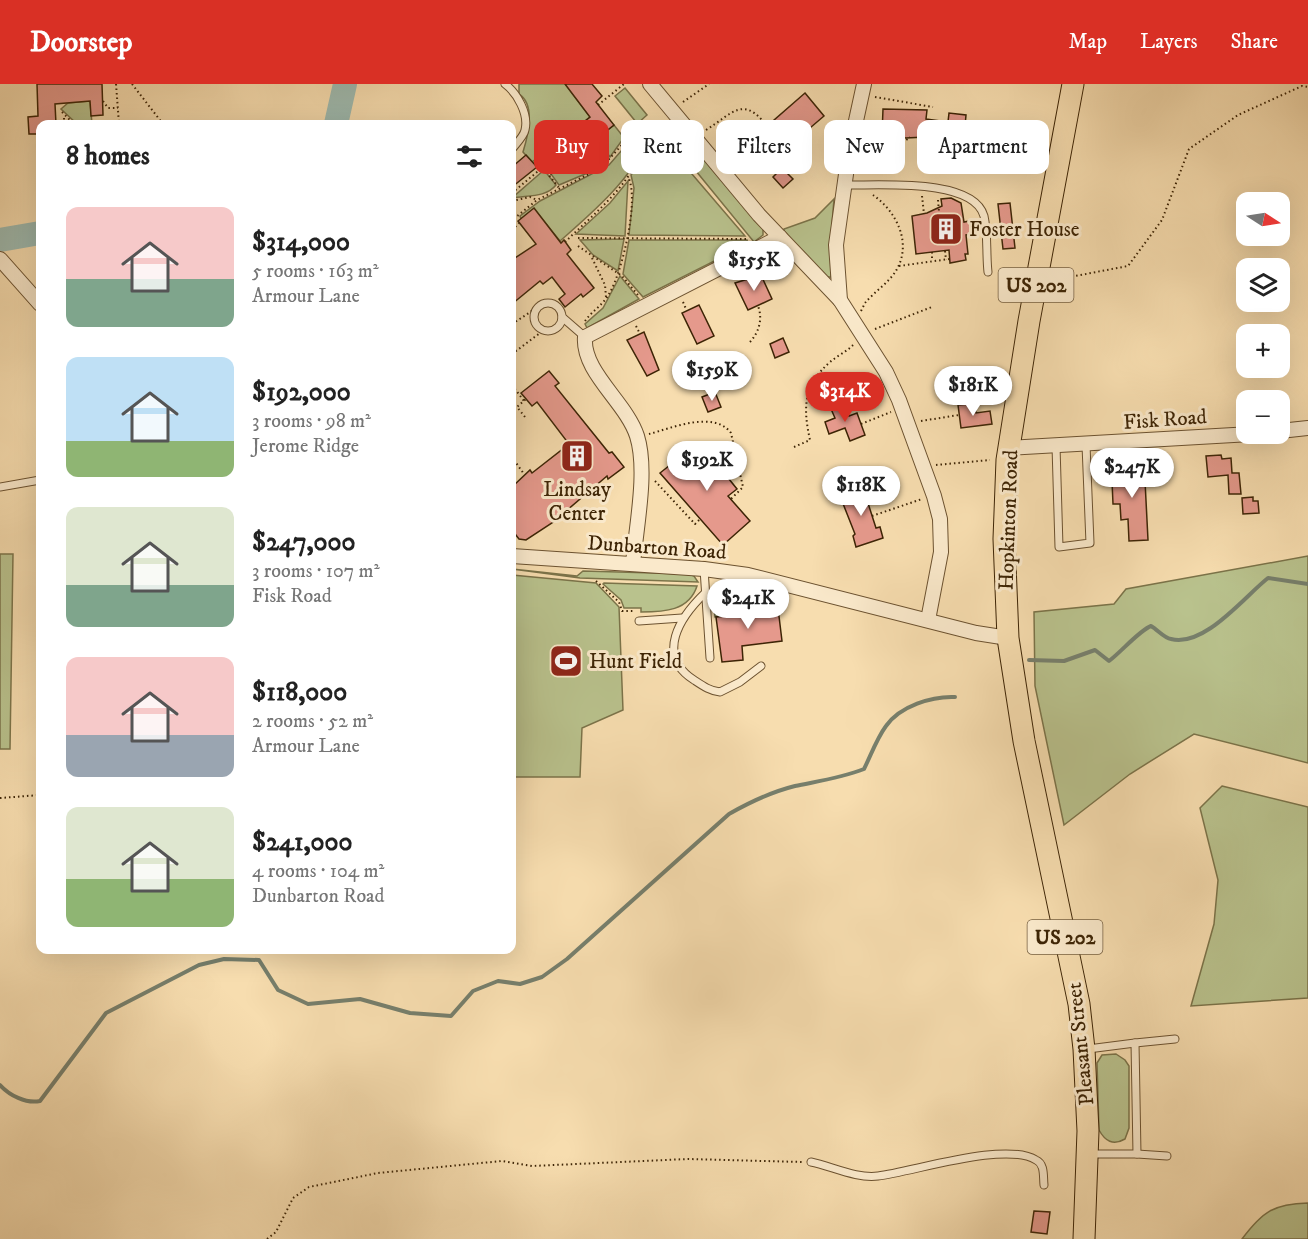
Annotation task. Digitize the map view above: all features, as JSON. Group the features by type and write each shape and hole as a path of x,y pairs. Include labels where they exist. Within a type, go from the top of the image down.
{"main road":[{"name":"Hopkinton Road","path":"1008,638 1003,454 1073,84"},
{"name":"Pleasant Street","path":"1008,638 1024,741 1079,1004 1084,1049 1088,1154 1084,1239"}],"street":[{"path":"650,84 759,215 840,300 886,372 924,466 940,519 941,552 928,620"},
{"path":"840,300 836,245 845,181 863,90"},
{"path":"633,564 642,453 637,437 611,391 588,360 581,334 780,237"},
{"path":"2,262 36,300"},
{"path":"1290,430 1308,428"},
{"name":"Fisk Road","path":"1003,454 1056,446 1236,435"},
{"name":"Dunbarton Road","path":"516,556 704,569 748,575 1008,638"}],"lane":[{"path":"505,84 520,102 526,117 525,131 516,143"},
{"path":"845,181 862,186 948,189 970,200 983,214 988,272"},
{"path":"562,317 555,329 544,330 538,327 534,320 537,307 545,303 555,304 562,317 581,334"},
{"path":"1056,446 1059,547 1076,547 1090,543 1086,445"},
{"path":"0,488 36,481"},
{"path":"704,569 710,658"},
{"path":"705,593 682,618 675,636 675,655 684,673 705,687 720,692 761,666"},
{"path":"639,621 682,618"},
{"path":"1084,1049 1175,1039"},
{"path":"1135,1043 1137,1154"},
{"path":"1088,1154 1167,1156"},
{"path":"810,1162 875,1177 929,1164 1013,1155 1036,1160 1042,1167 1044,1185"}],"path":[{"path":"116,84 119,120"},
{"path":"132,84 160,120"},
{"path":"598,105 624,84"},
{"path":"675,107 709,84"},
{"path":"1036,284 1128,266 1162,220 1189,148 1238,115 1302,86 1308,87"},
{"path":"863,90 900,99 904,104 933,107"},
{"path":"103,101 108,108 118,108"},
{"path":"720,120 732,112 744,108 756,112 762,120"},
{"path":"64,120 63,113 70,120"},
{"path":"706,130 716,123"},
{"path":"845,181 892,152 910,137"},
{"path":"516,217 537,200 588,176 610,161 621,148"},
{"path":"516,189 542,166 559,188"},
{"path":"565,242 602,208 629,174"},
{"path":"581,334 606,299 619,274 627,238 632,188 628,177"},
{"path":"862,186 884,203 902,231 899,266"},
{"path":"921,187 924,214"},
{"path":"936,188 939,212"},
{"path":"516,200 530,197 537,200"},
{"path":"516,226 519,223"},
{"path":"578,238 748,239"},
{"path":"578,246 619,274 645,304"},
{"path":"854,323 864,303 899,266 948,259 945,251"},
{"path":"932,252 932,261"},
{"path":"591,255 605,285 606,299"},
{"path":"750,342 760,322 758,306"},
{"path":"516,321 537,307"},
{"path":"869,331 932,307"},
{"path":"516,351 544,330"},
{"path":"794,447 810,440 804,410 815,381 830,362 857,341"},
{"path":"516,390 525,400 516,407 525,417"},
{"path":"861,424 902,408"},
{"path":"908,423 959,415"},
{"path":"637,437 694,423 720,423 729,430 743,487 731,498"},
{"path":"715,462 734,446"},
{"path":"924,466 1003,454"},
{"path":"516,463 525,474"},
{"path":"641,466 695,524 700,519"},
{"path":"872,516 934,496"},
{"path":"738,580 736,590 741,614"},
{"path":"596,582 619,602 622,611 633,611"},
{"path":"0,798 36,795"},
{"path":"267,1239 276,1233 293,1198 309,1187 378,1173 502,1161 532,1166 688,1159 810,1162"}],"green space":[{"path":"519,84 565,84 590,117 586,120 534,120 534,160 532,162 523,152 529,113 528,105 519,94"},
{"path":"625,88 647,115 641,120 634,120 615,96"},
{"path":"90,101 92,120 73,120 61,109 68,103"},
{"path":"614,125 621,134 621,142 610,157 609,129"},
{"path":"621,151 621,174 628,174 613,192 560,241 534,209 521,219 520,216 540,201 592,174 609,174 609,165"},
{"path":"704,159 763,229 763,235 754,242 698,174 704,174"},
{"path":"539,174 547,174 556,185 541,194 516,197 516,194"},
{"path":"551,174 585,174 559,185"},
{"path":"692,174 745,236 629,235 634,188 631,175"},
{"path":"628,181 625,236 576,234 610,203"},
{"path":"834,199 831,277 824,277 784,233 784,229 815,218"},
{"path":"624,239 618,271 593,255 580,240"},
{"path":"629,240 747,240 748,244 643,297 623,274"},
{"path":"620,276 639,299 587,328 585,324 603,308"},
{"path":"0,554 13,554 10,749 0,749"},
{"path":"1308,556 1308,763 1194,734 1130,774 1064,825 1035,686 1034,612 1114,604 1126,589"},
{"path":"516,569 577,576 583,571 689,574 694,576 698,582 580,578"},
{"name":"Hunt Field","path":"516,575 596,583 619,607 623,710 582,728 580,777 516,777"},
{"path":"603,584 697,586 688,601 682,605 667,610 641,612 641,608 624,608 621,600"},
{"path":"713,587 735,591 737,603 733,606 734,614 715,617"},
{"path":"1222,786 1308,807 1308,998 1191,1006 1214,924 1218,880 1200,808"},
{"path":"1116,1054 1129,1066 1129,1128 1125,1139 1113,1142 1107,1140 1099,1130 1097,1063 1102,1055"},
{"path":"1308,1203 1308,1239 1242,1239 1256,1222 1270,1211 1286,1205"}],"building":[{"path":"37,84 102,84 103,115 91,116 90,101 55,104 56,120 36,120 36,134 29,134 28,117 38,116"},
{"path":"565,84 592,84 602,96 596,102 614,125 609,129 609,120 586,120 590,117"},
{"path":"805,93 824,116 812,126 812,120 774,120"},
{"path":"883,109 927,110 926,119 933,120 917,120 917,137 906,138 905,120 883,120"},
{"path":"949,113 966,115 966,120 948,120"},
{"path":"526,155 534,164 534,169 516,184 516,164"},
{"path":"776,174 788,174 793,179 783,188 773,177"},
{"name":"Foster House","path":"951,198 961,203 964,222 974,220 975,234 966,235 968,254 965,254 966,260 950,263 949,250 916,254 912,216 927,213 942,206 941,199"},
{"path":"1010,203 1015,248 1003,249 998,204"},
{"path":"534,208 561,243 564,240 571,250 567,254 594,288 583,297 581,294 565,307 559,299 565,294 552,277 543,284 540,281 516,301 516,257 536,244 518,221"},
{"path":"761,275 772,299 748,310 735,283"},
{"path":"699,305 714,336 697,344 682,313"},
{"path":"644,332 659,370 647,376 627,340"},
{"path":"783,338 789,352 775,358 770,344"},
{"name":"Lindsay Center","path":"549,371 559,383 555,386 609,453 612,452 624,467 608,479 607,476 552,523 526,540 519,539 516,535 516,483 530,470 532,473 569,444 537,402 532,406 521,393"},
{"path":"715,392 721,407 708,412 702,397"},
{"path":"844,404 849,416 857,413 865,435 850,441 845,428 829,434 825,422 835,418 831,409"},
{"path":"970,404 971,408 975,408 976,413 990,411 992,424 961,428 958,405"},
{"path":"699,442 737,489 728,496 750,521 723,545 660,473"},
{"path":"1221,455 1222,459 1231,458 1232,473 1239,473 1241,494 1229,494 1228,475 1208,477 1206,456"},
{"path":"1144,461 1148,540 1129,541 1128,519 1121,520 1120,504 1113,504 1112,481 1120,480 1119,462"},
{"path":"866,487 870,499 867,500 876,528 880,527 883,538 856,547 853,536 855,534 840,496"},
{"path":"1253,497 1253,501 1258,501 1259,513 1243,514 1242,498"},
{"path":"761,598 763,610 778,608 782,641 742,646 743,660 722,662 716,617 747,614 746,600"},
{"path":"1034,1211 1050,1212 1047,1234 1031,1232"}],"waterway":[{"path":"337,120 345,84"},
{"path":"0,240 36,234"},
{"path":"1029,660 1064,661 1095,650 1109,661 1151,626 1171,639 1184,640 1197,636 1223,619 1268,578 1308,584"},
{"path":"0,1085 18,1098 40,1101 106,1013 199,965 224,959 259,960 278,990 308,1004 360,999 410,1013 451,1016 473,991 498,981 520,984 542,977 567,959 729,814 778,791 864,769 883,731 899,713 927,700 955,697"}],"place":[{"name":"Foster House","path":"946,229"},
{"name":"Lindsay Center","path":"577,456"},
{"name":"Hunt Field","path":"566,661"}]}
